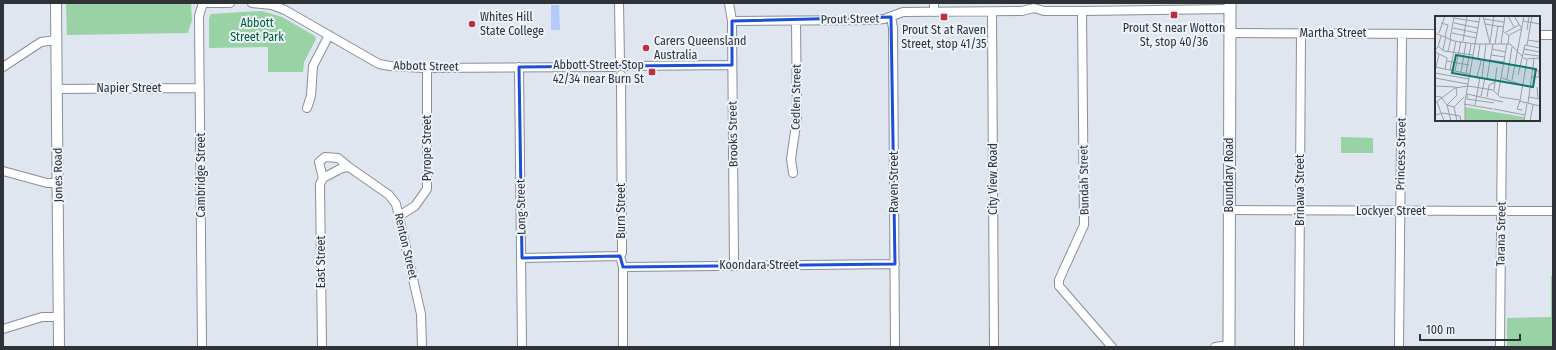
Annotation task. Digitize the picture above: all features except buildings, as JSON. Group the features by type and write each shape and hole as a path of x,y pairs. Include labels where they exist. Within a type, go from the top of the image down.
{"main road":[{"name":"Boundary Road","path":"1229,346 1230,6"}],"street":[{"name":"Jones Road","path":"56,3 60,347"},
{"path":"203,3 230,3"},
{"name":"Cambridge Street","path":"202,347 199,16 203,3"},
{"name":"Abbott Street","path":"252,3 272,5 285,10 379,64 390,66 426,68 732,65"},
{"path":"619,3 620,65"},
{"name":"Brooks Street","path":"728,3 732,21 734,265"},
{"name":"Prout Street","path":"732,21 874,20 891,17 903,12 934,7 992,12 1022,11 1034,5 1044,11 1082,11 1135,7 1230,6"},
{"name":"Bundah Street","path":"1082,11 1084,225 1059,280 1059,286 1112,347"},
{"name":"City View Road","path":"992,12 994,347"},
{"name":"Raven Street","path":"891,17 894,347"},
{"name":"Cedlen Street","path":"793,173 791,159 797,118 796,20"},
{"name":"Martha Street","path":"1230,33 1435,34"},
{"name":"Brinawa Street","path":"1299,347 1301,33"},
{"name":"Princess Street","path":"1399,347 1402,34"},
{"path":"307,108 311,96 313,66 329,35"},
{"path":"1540,35 1553,35"},
{"path":"3,66 41,42 56,40"},
{"name":"Burn Street","path":"620,65 626,72 620,74 620,256 623,267 623,347"},
{"name":"Long Street","path":"519,66 522,347"},
{"name":"Pyrope Street","path":"399,216 415,206 427,189 426,68"},
{"name":"Napier Street","path":"57,89 200,88"},
{"name":"Tarana Street","path":"1500,347 1502,121"},
{"name":"Renton Street","path":"323,178 319,162 325,157 338,158 389,195 396,204 421,314 422,347"},
{"path":"323,178 342,168 349,167"},
{"path":"3,172 47,183 58,183"},
{"name":"East Street","path":"322,347 320,184 323,178"},
{"name":"Lockyer Street","path":"1229,210 1553,211"},
{"path":"522,258 620,256"},
{"name":"Koondara Street","path":"623,267 894,264"},
{"path":"3,329 42,317 59,317"},
{"path":"1215,347 1229,346"}],"highlighted area":[{"path":"891,17 895,264 623,267 620,256 522,258 519,67 732,65 732,21"}],"green space":[{"path":"66,3 191,3 192,20 188,33 67,35"},
{"name":"Abbott Street Park","path":"262,11 282,17 315,36 316,39 304,62 303,72 268,72 268,47 209,48 209,18 211,14"},
{"path":"1341,137 1373,138 1373,153 1341,153"},
{"path":"1551,276 1553,276 1553,347 1507,347 1507,318 1551,317"}],"water":[{"path":"551,5 559,5 560,30 551,30"}],"place":[{"name":"Prout St near Wotton St, stop 40/36","path":"1174,15"},
{"name":"Prout St at Raven Street, stop 41/35","path":"944,17"},
{"name":"Whites Hill State College","path":"472,24"},
{"name":"Carers Queensland Australia","path":"646,48"},
{"name":"Abbott Street Stop 42/34 near Burn St","path":"652,72"}]}
